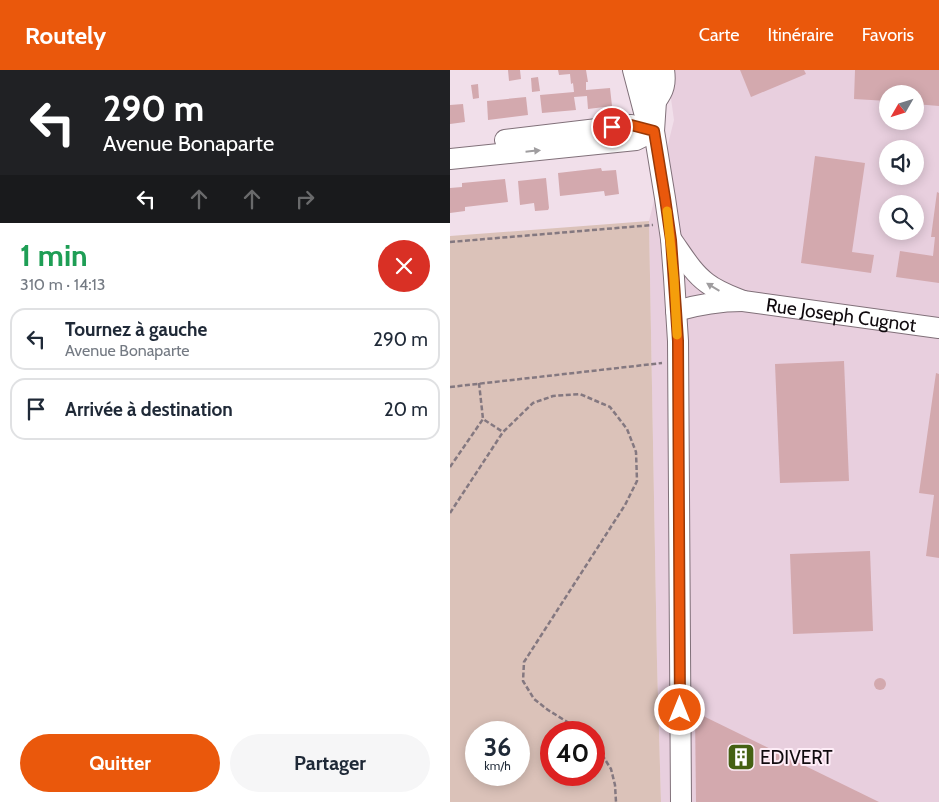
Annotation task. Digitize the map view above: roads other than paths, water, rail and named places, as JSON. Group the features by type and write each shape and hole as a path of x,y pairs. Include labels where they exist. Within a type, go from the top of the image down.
{"street":[{"path":"633,70 644,112 654,131"},
{"path":"649,70 656,101 654,131 671,240 678,351 681,802"},
{"path":"656,101 664,87 664,70"},
{"path":"450,146 631,125 654,131"},
{"path":"450,159 636,140 654,131"},
{"name":"Rue Joseph Cugnot","path":"671,240 706,283 743,300"},
{"name":"Rue Joseph Cugnot","path":"676,311 698,304 743,300 939,328"}],"place":[{"name":"EDIVERT","path":"741,757"}]}
